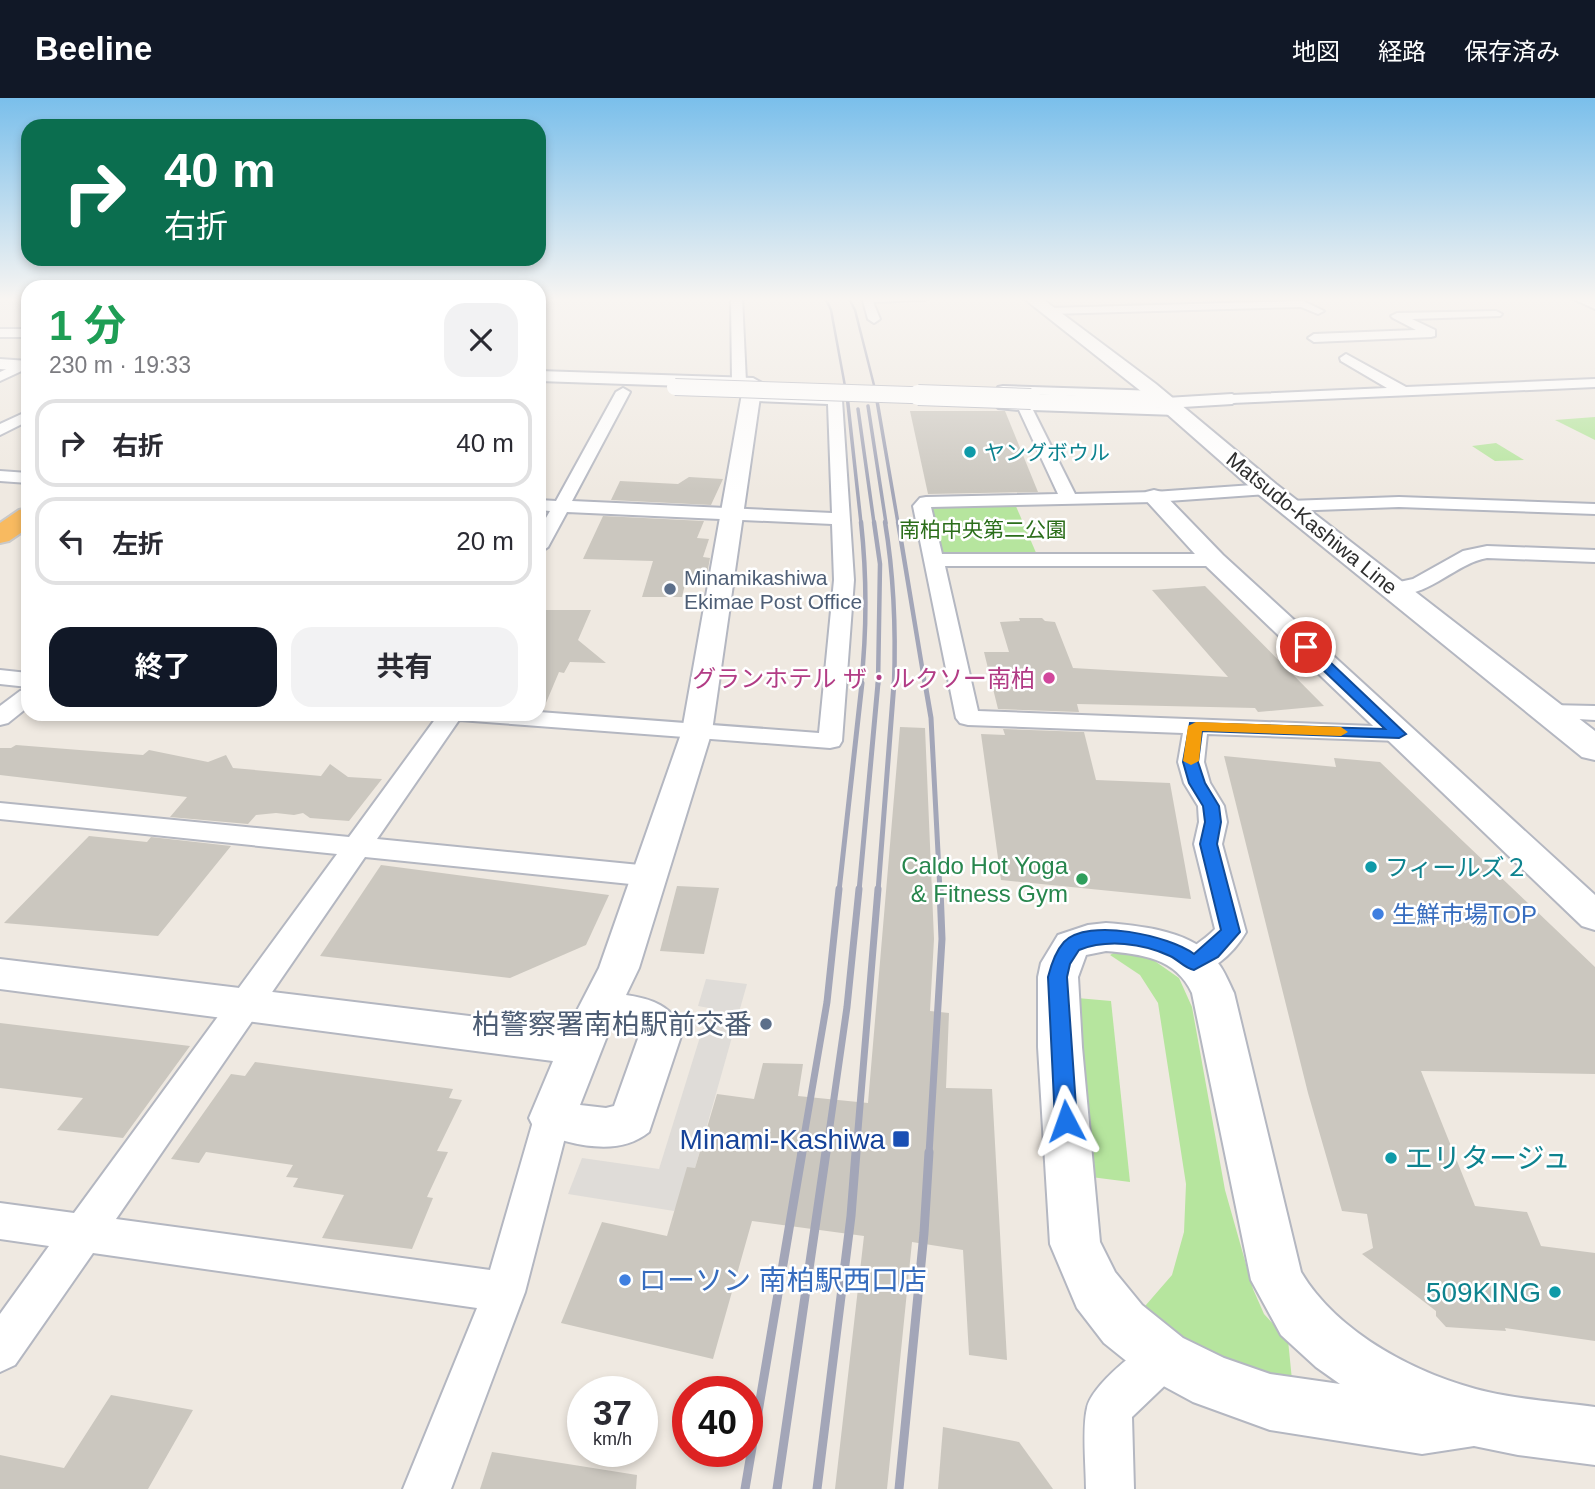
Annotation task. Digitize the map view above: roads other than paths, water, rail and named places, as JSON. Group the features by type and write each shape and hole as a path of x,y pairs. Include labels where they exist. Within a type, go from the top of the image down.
{"highway":[{"path":"0,535 21,521"}],"main road":[{"name":"Matsudo-Kashiwa Line","path":"1114,362 1167,403 1267,489 1595,749"}],"street":[{"path":"427,1489 504,1292 552,1118 589,1028 619,968 697,731 732,513 747,387 744,362"},
{"path":"1353,362 1404,392"},
{"path":"0,364 21,365"},
{"path":"0,377 21,367"},
{"path":"546,376 747,387 835,400 844,580 830,741 546,720"},
{"path":"546,383 1167,403 1595,383"},
{"path":"546,390 623,392 838,385"},
{"path":"1018,400 900,387 901,402 1018,400 1167,403"},
{"path":"546,533 623,392"},
{"path":"1018,400 1069,499"},
{"path":"0,430 21,419"},
{"path":"0,476 21,478"},
{"path":"1267,489 1154,496 926,502 922,506 968,718 1399,734"},
{"path":"1154,496 1214,560 1595,917"},
{"path":"1289,506 1399,502 1595,509"},
{"path":"546,505 841,519"},
{"path":"1393,589 1419,584 1470,555 1487,552 1595,555"},
{"path":"933,560 1214,560"},
{"path":"0,677 21,679"},
{"path":"0,718 21,702"},
{"path":"1549,712 1595,713"},
{"path":"0,1350 446,721"},
{"path":"1194,963 1212,952 1231,932 1208,844 1213,822 1211,806 1197,783 1191,762 1196,726"},
{"path":"0,811 650,876"},
{"path":"1474,1417 1422,1425 1270,1402 1213,1382 1164,1357 1124,1324 1096,1290 1075,1244 1060,1047 1058,977 1061,963 1072,945 1088,939 1106,937 1142,940 1178,952 1204,974 1213,993 1277,1280 1299,1316 1332,1345 1364,1367 1414,1393 1474,1417 1595,1436"},
{"path":"0,974 248,1003 589,1028 649,1015 657,1020 662,1030 633,1118 627,1126 616,1129 552,1118"},
{"path":"0,1222 504,1292"},
{"path":"1110,1489 1109,1408 1164,1357"}],"railway":[{"path":"841,362 847,397"},
{"path":"868,362 877,397"},
{"path":"847,395 861,523"},
{"path":"876,395 898,523"},
{"path":"868,406 886,523"},
{"path":"858,409 874,523"},
{"path":"861,522 866,603 861,685"},
{"path":"874,522 880,564 878,685"},
{"path":"885,522 894,603 894,685"},
{"path":"898,522 925,685"},
{"path":"839,891 862,683"},
{"path":"859,891 878,683"},
{"path":"878,891 894,683"},
{"path":"925,683 931,718 940,891"},
{"path":"801,1154 827,1002 839,889"},
{"path":"826,1154 847,1007 859,889"},
{"path":"856,1154 878,889"},
{"path":"929,1154 942,939 940,889"},
{"path":"745,1489 802,1152"},
{"path":"777,1489 826,1152"},
{"path":"817,1489 851,1216 856,1152"},
{"path":"899,1489 924,1233 929,1152"}],"place":[{"name":"ヤングボウル","path":"970,452"},
{"name":"Minamikashiwa Ekimae Post Office","path":"670,589"},
{"name":"グランホテル ザ・ルクソー南柏","path":"1049,678"},
{"name":"フィールズ２","path":"1371,867"},
{"name":"Caldo Hot Yoga & Fitness Gym","path":"1082,879"},
{"name":"生鮮市場TOP","path":"1378,914"},
{"name":"柏警察署南柏駅前交番","path":"766,1024"},
{"name":"Minami-Kashiwa","path":"901,1139"},
{"name":"エリタージュ","path":"1391,1158"},
{"name":"ローソン 南柏駅西口店","path":"625,1280"},
{"name":"509KING","path":"1555,1292"}],"park label":[{"name":"南柏中央第二公園","path":"983,529"}]}
